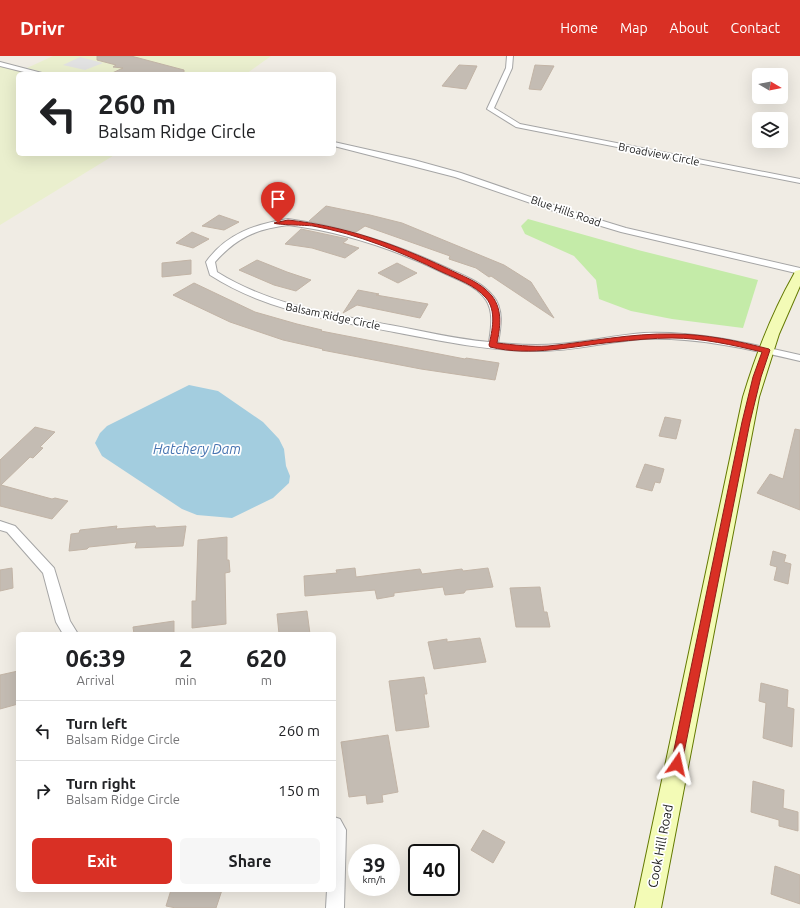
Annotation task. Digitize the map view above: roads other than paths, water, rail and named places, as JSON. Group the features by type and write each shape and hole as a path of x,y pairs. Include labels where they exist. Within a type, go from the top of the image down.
{"street":[{"name":"Broadview Circle","path":"510,56 509,68 490,109 518,126 800,181"},
{"path":"0,64 32,72"},
{"name":"Blue Hills Road","path":"336,144 411,162 458,175 618,228 675,243 800,271"},
{"name":"Balsam Ridge Circle","path":"493,345 496,326 495,308 490,298 474,284 409,254 361,236 314,224 288,222 267,224 246,232 222,247 210,262 213,273 226,283 281,306 469,343 527,349 549,348 614,339 673,336 723,341 800,358"},
{"name":"Cook Hill Road","path":"648,908 746,422 757,377 766,350 800,274"},
{"path":"0,525 12,529 49,572 63,622 69,632"},
{"path":"336,828 338,830 336,882"},
{"path":"335,908 336,892"}],"water":[{"name":"Hatchery Dam","path":"189,385 218,391 263,422 279,439 284,449 286,466 290,476 289,483 273,498 232,518 197,515 182,509 102,456 95,443 100,433 107,426"}]}
